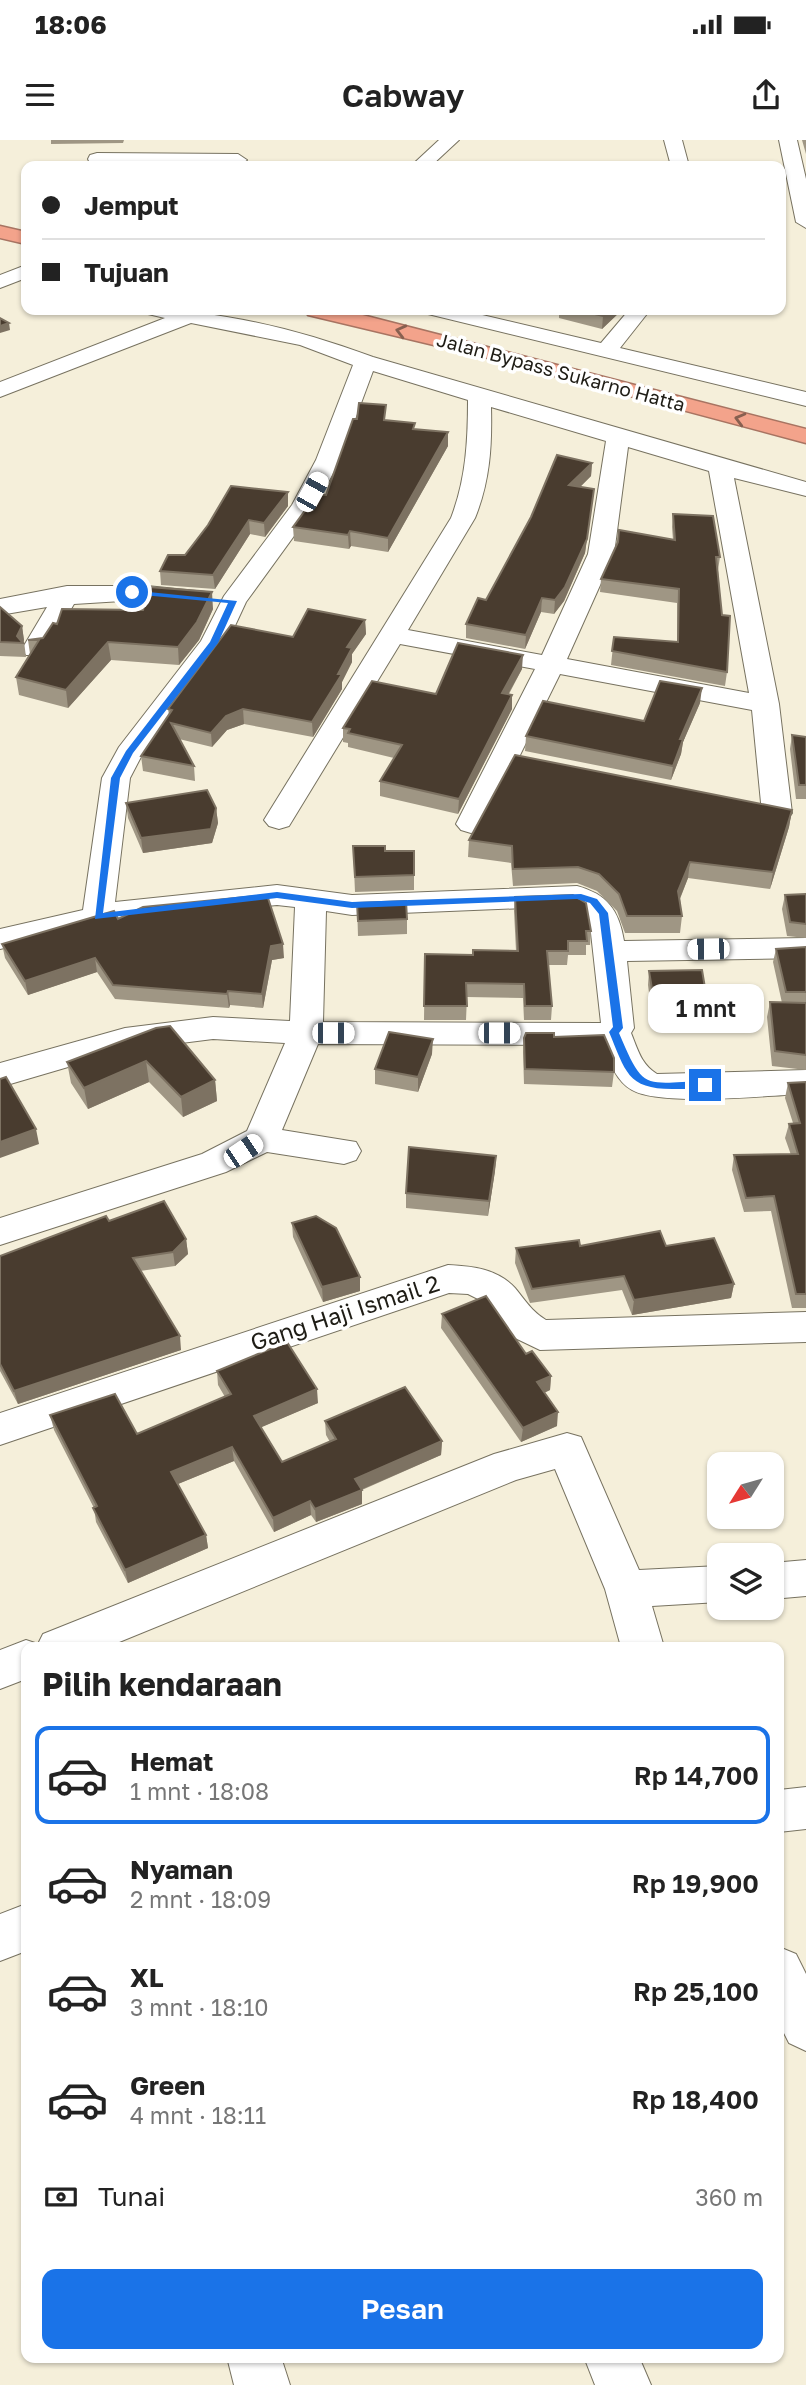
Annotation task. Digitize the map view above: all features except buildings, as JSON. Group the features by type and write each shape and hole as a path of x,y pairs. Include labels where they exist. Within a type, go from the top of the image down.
{"highway":[{"path":"0,213 21,219"},
{"path":"0,232 21,238"},
{"name":"Jalan Bypass Sukarno Hatta","path":"337,315 490,352 806,436"},
{"name":"Jalan Bypass Sukarno Hatta","path":"415,315 806,416"}],"street":[{"path":"426,161 450,140"},
{"path":"673,140 679,161"},
{"path":"788,140 790,200 806,222"},
{"path":"236,161 253,147"},
{"path":"97,159 166,161"},
{"path":"0,282 21,273"},
{"path":"185,315 306,340 365,362 479,396 720,467 806,489"},
{"path":"484,315 606,351 806,399"},
{"path":"606,351 636,315"},
{"path":"0,390 191,316"},
{"path":"98,917 116,778 129,752 214,643 233,601 303,507 320,476 365,362"},
{"path":"279,820 463,518 473,494 481,459 479,396"},
{"path":"471,824 517,761 550,666 605,542 618,437"},
{"path":"720,467 765,704 764,811 806,819"},
{"path":"0,607 67,594 150,592 233,601"},
{"path":"35,649 67,594"},
{"path":"394,635 765,704"},
{"path":"0,939 98,917 277,895 352,905 577,896 593,901 604,913 618,1028 614,1032 295,1032 213,1028 125,1039 0,1075"},
{"path":"0,1232 214,1163 243,1151 261,1139 295,1032 311,899"},
{"path":"610,951 806,948"},
{"path":"614,1032 631,1072 639,1081 654,1086 806,1082"},
{"path":"261,1139 344,1151"},
{"name":"Gang Haji Ismail 2","path":"0,1429 448,1279 471,1278 490,1286 529,1331 540,1335 806,1327"},
{"path":"70,1642 508,1466 567,1449 626,1589 642,1642"},
{"path":"784,1580 806,1578"},
{"path":"626,1589 707,1585"},
{"path":"0,1670 21,1661"},
{"path":"784,1810 806,1808"},
{"path":"0,1938 21,1929"},
{"path":"784,1981 806,2026"},
{"path":"256,2363 262,2385"},
{"path":"614,2363 623,2385"}],"route":[{"path":"132,592 233,601 214,643 129,752 116,778 111,798 98,917 121,912 277,895 352,905 577,896 593,901 604,913 618,1028 614,1032 631,1072 639,1081 654,1086 705,1085"}]}
